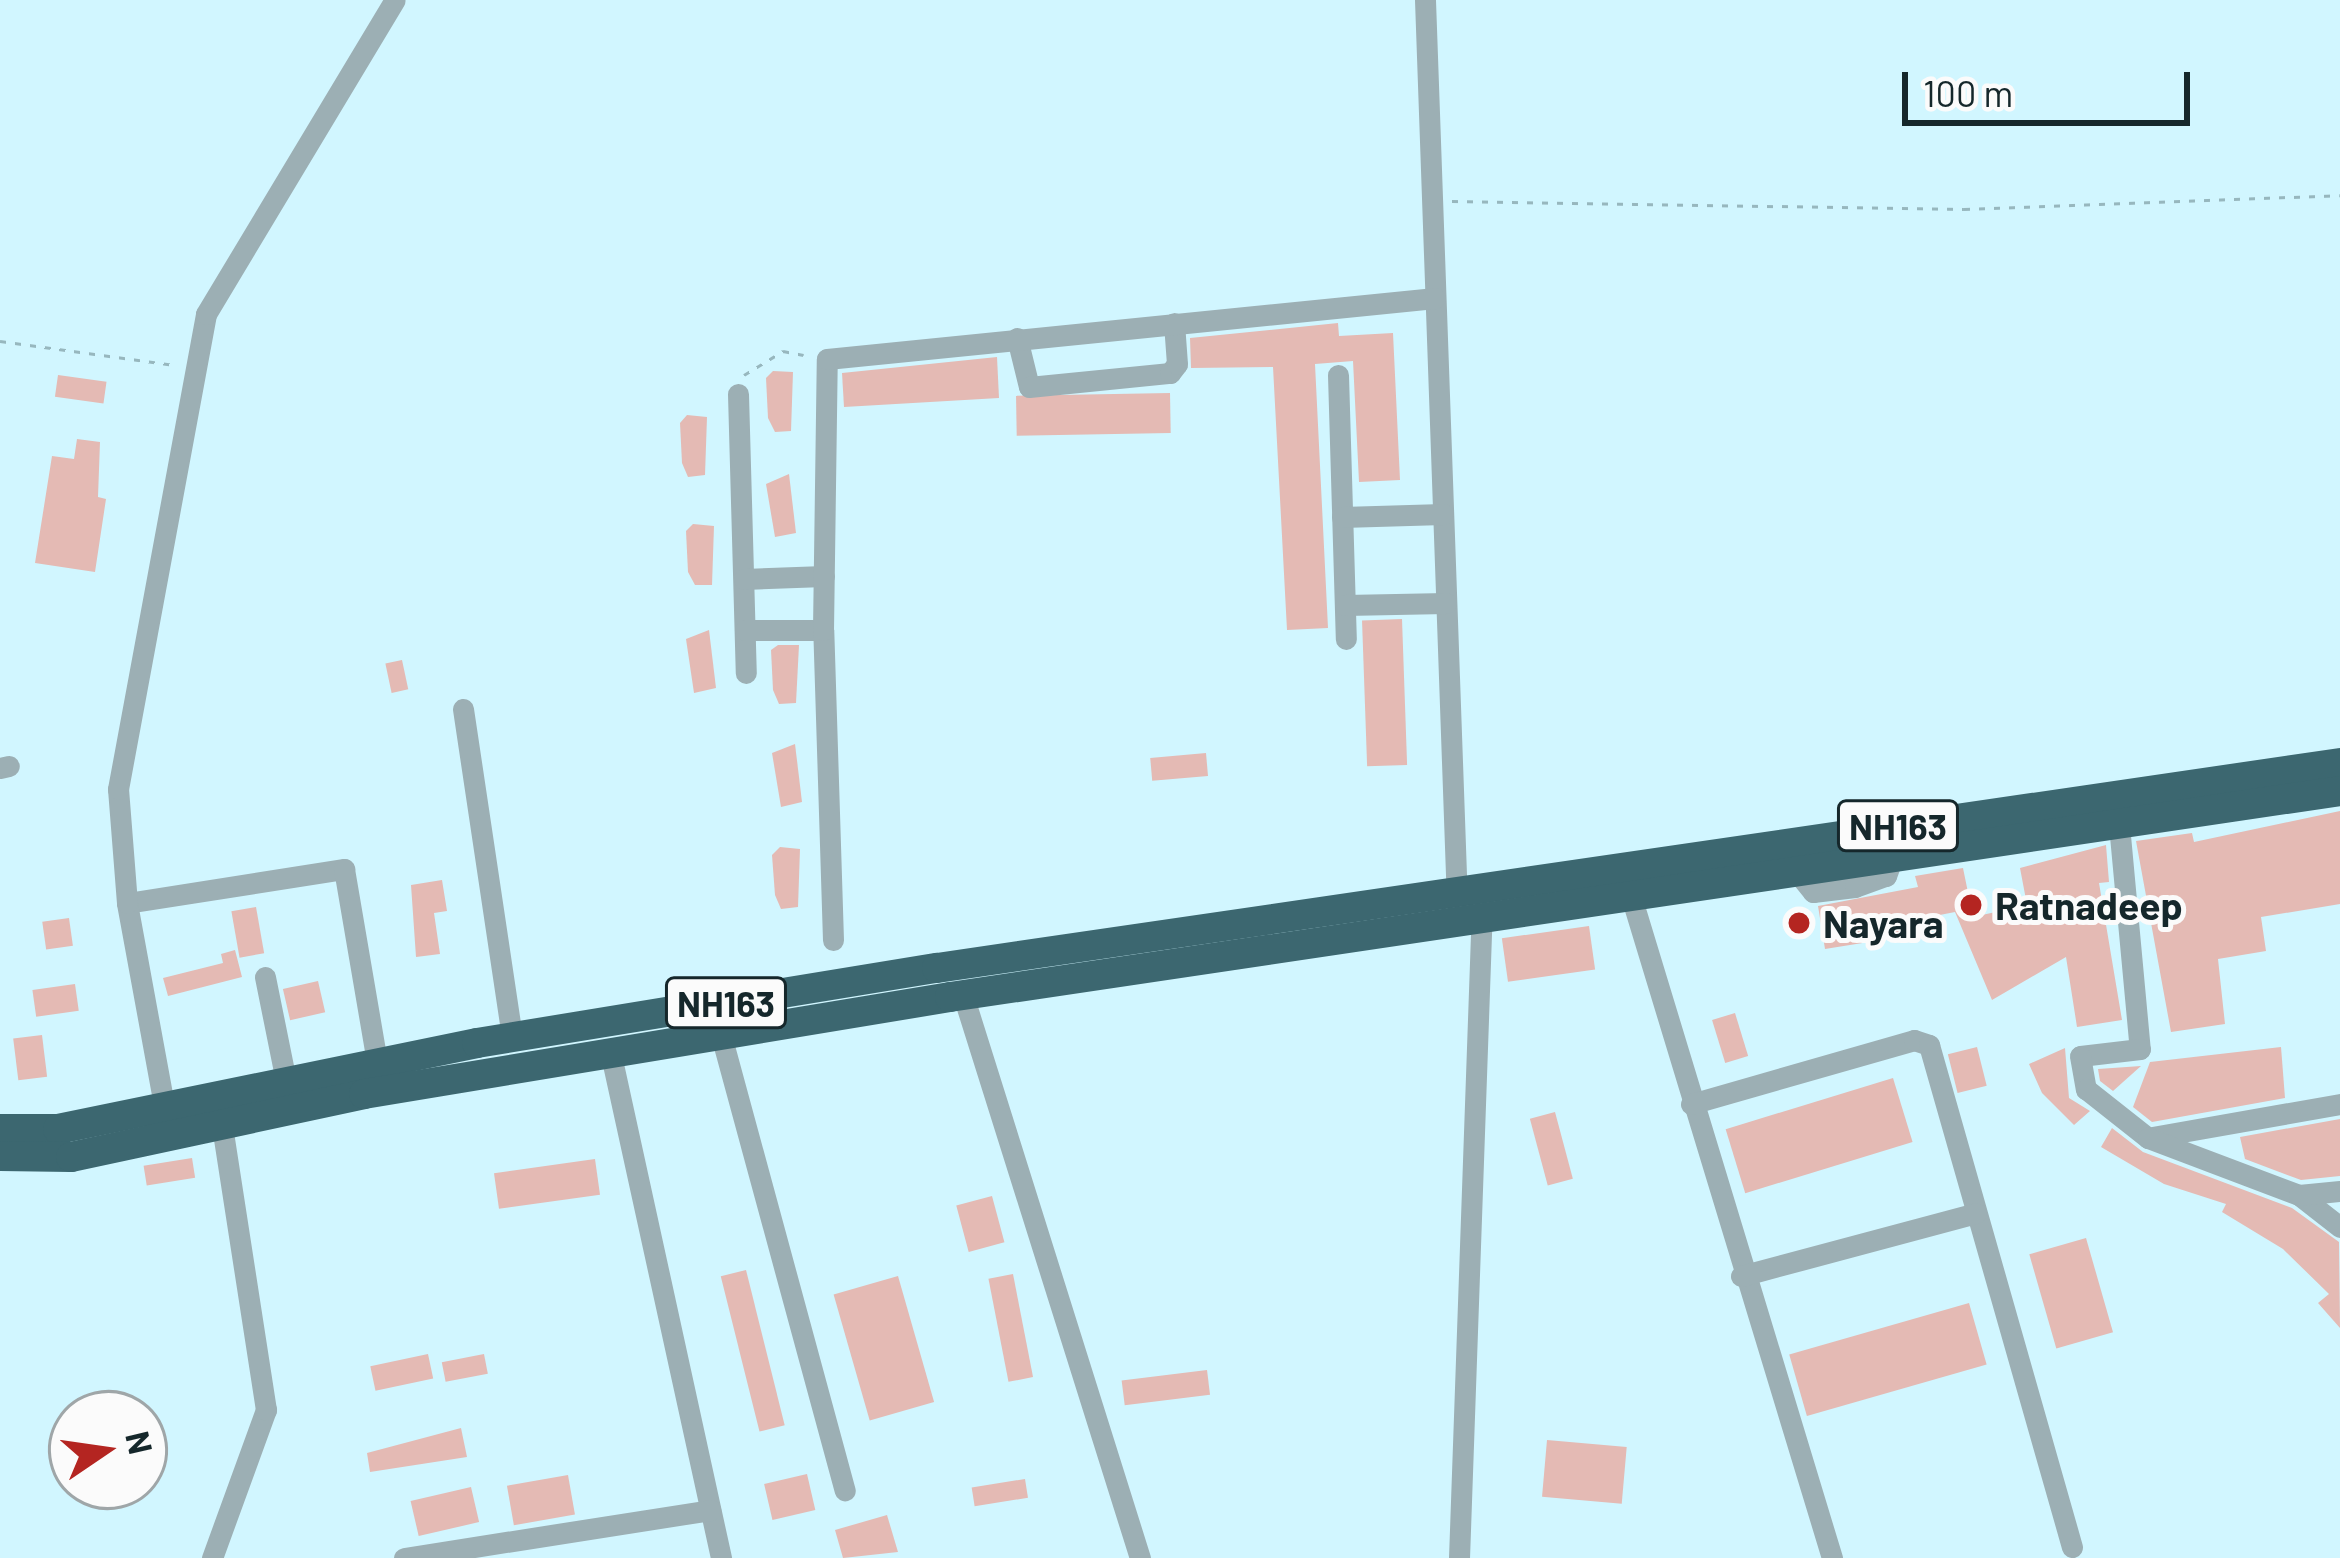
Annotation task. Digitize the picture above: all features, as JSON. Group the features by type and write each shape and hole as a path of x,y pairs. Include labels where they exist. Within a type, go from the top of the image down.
{"highway":[{"name":"NH163","path":"0,1156 70,1156 611,1054 1470,906 1631,896 1893,857 2340,763"},
{"name":"NH163","path":"0,1129 58,1129 512,1038 1470,906 2118,810 2340,791"}],"street":[{"path":"164,1105 128,903 121,766 206,314 395,0"},
{"path":"1425,0 1446,603 1470,906 1459,1558"},
{"path":"833,940 824,630 824,364 840,355 1435,298"},
{"path":"1017,338 1025,387 1097,381 1174,370 1174,323"},
{"path":"1338,375 1346,639"},
{"path":"738,394 746,673"},
{"path":"1342,517 1443,514"},
{"path":"744,579 824,576"},
{"path":"1345,604 1446,603"},
{"path":"745,630 824,630"},
{"path":"463,709 512,1038"},
{"path":"2118,810 2140,1049 2080,1056 2086,1089 2148,1138 2299,1195 2340,1228"},
{"path":"128,903 344,869 377,1063"},
{"path":"1631,896 1741,1276 1832,1558"},
{"path":"265,977 286,1081"},
{"path":"962,995 1139,1558"},
{"path":"721,1035 845,1490"},
{"path":"1691,1104 1914,1040 1928,1046 2072,1547"},
{"path":"611,1054 721,1558"},
{"path":"2148,1138 2340,1104"},
{"path":"212,1558 266,1410 222,1125"},
{"path":"2299,1195 2340,1191"},
{"path":"1741,1276 1976,1213"},
{"path":"404,1558 710,1510"}],"path":[{"path":"1432,200 1964,209 2340,195"},
{"path":"0,341 195,367"},
{"path":"738,394 748,369 783,351 824,364"}],"building":[{"path":"1338,323 1339,336 1393,333 1400,480 1359,482 1353,361 1315,364 1328,628 1287,630 1273,367 1191,368 1190,338"},
{"path":"997,357 999,398 844,407 842,373"},
{"path":"773,371 793,372 791,431 775,432 768,418 766,378"},
{"path":"58,375 107,382 103,404 55,397"},
{"path":"1170,393 1171,433 1017,436 1016,396"},
{"path":"687,415 707,417 705,475 688,477 682,463 680,423"},
{"path":"77,439 100,442 98,497 106,499 95,572 35,563 52,456 74,459"},
{"path":"789,474 796,533 775,537 766,484"},
{"path":"693,524 714,526 712,585 695,585 688,572 686,531"},
{"path":"1402,619 1407,765 1367,766 1362,620"},
{"path":"709,630 716,688 694,693 686,639"},
{"path":"778,645 799,645 796,703 779,704 773,690 771,650"},
{"path":"402,660 408,689 392,693 385,664"},
{"path":"795,744 802,802 781,807 772,753"},
{"path":"1206,753 1208,776 1152,781 1150,758"},
{"path":"2340,811 2340,904 2261,917 2266,951 2218,959 2225,1024 2171,1032 2136,841 2192,833 2194,842"},
{"path":"2106,845 2109,882 2099,883 2122,1020 2077,1027 2066,957 1992,1000 1955,912 1904,922 1906,936 1825,949 1818,906 1918,887 1915,876 1963,868 1973,917 2027,905 2020,868"},
{"path":"780,847 800,849 798,907 781,909 775,895 772,855"},
{"path":"442,880 447,911 434,913 440,954 416,957 411,885"},
{"path":"256,907 264,953 240,958 231,911"},
{"path":"69,918 73,946 46,949 42,922"},
{"path":"1589,926 1595,970 1508,982 1502,938"},
{"path":"235,950 242,977 168,996 163,978 223,963 221,954"},
{"path":"318,981 325,1012 290,1020 283,989"},
{"path":"75,984 79,1011 36,1017 32,990"},
{"path":"1735,1013 1748,1056 1725,1063 1712,1020"},
{"path":"42,1035 47,1077 18,1080 13,1039"},
{"path":"1977,1047 1987,1086 1958,1093 1948,1054"},
{"path":"2281,1047 2285,1098 2152,1122 2133,1107 2150,1062"},
{"path":"2065,1048 2069,1098 2090,1111 2074,1125 2042,1093 2029,1064"},
{"path":"2141,1066 2113,1091 2100,1081 2098,1069"},
{"path":"1893,1078 1913,1142 1745,1193 1726,1129"},
{"path":"1555,1112 1573,1179 1548,1185 1530,1119"},
{"path":"2340,1119 2340,1176 2301,1180 2245,1159 2240,1137"},
{"path":"2112,1128 2143,1152 2292,1208 2339,1242 2340,1328 2318,1303 2329,1294 2283,1249 2222,1212 2226,1204 2164,1184 2101,1147"},
{"path":"192,1158 195,1178 147,1185 144,1166"},
{"path":"595,1159 600,1195 499,1209 494,1173"},
{"path":"992,1196 1004,1242 969,1252 956,1206"},
{"path":"2086,1238 2113,1332 2056,1348 2029,1254"},
{"path":"746,1270 785,1425 759,1432 721,1276"},
{"path":"1013,1274 1033,1377 1008,1382 988,1279"},
{"path":"898,1276 934,1402 870,1420 834,1294"},
{"path":"1969,1303 1987,1365 1807,1416 1789,1355"},
{"path":"428,1354 433,1378 375,1391 370,1366"},
{"path":"484,1354 488,1374 446,1382 442,1362"},
{"path":"1207,1370 1210,1395 1125,1405 1122,1380"},
{"path":"461,1428 467,1457 370,1472 367,1453"},
{"path":"1547,1440 1627,1447 1622,1504 1542,1497"},
{"path":"807,1474 815,1510 772,1520 764,1484"},
{"path":"568,1475 575,1514 514,1525 507,1486"},
{"path":"1025,1479 1028,1498 975,1506 972,1487"},
{"path":"471,1487 479,1522 419,1536 411,1501"},
{"path":"887,1515 898,1552 843,1558 835,1530"}],"place":[{"name":"Ratnadeep","path":"1971,905"},
{"name":"Nayara","path":"1799,923"}]}
